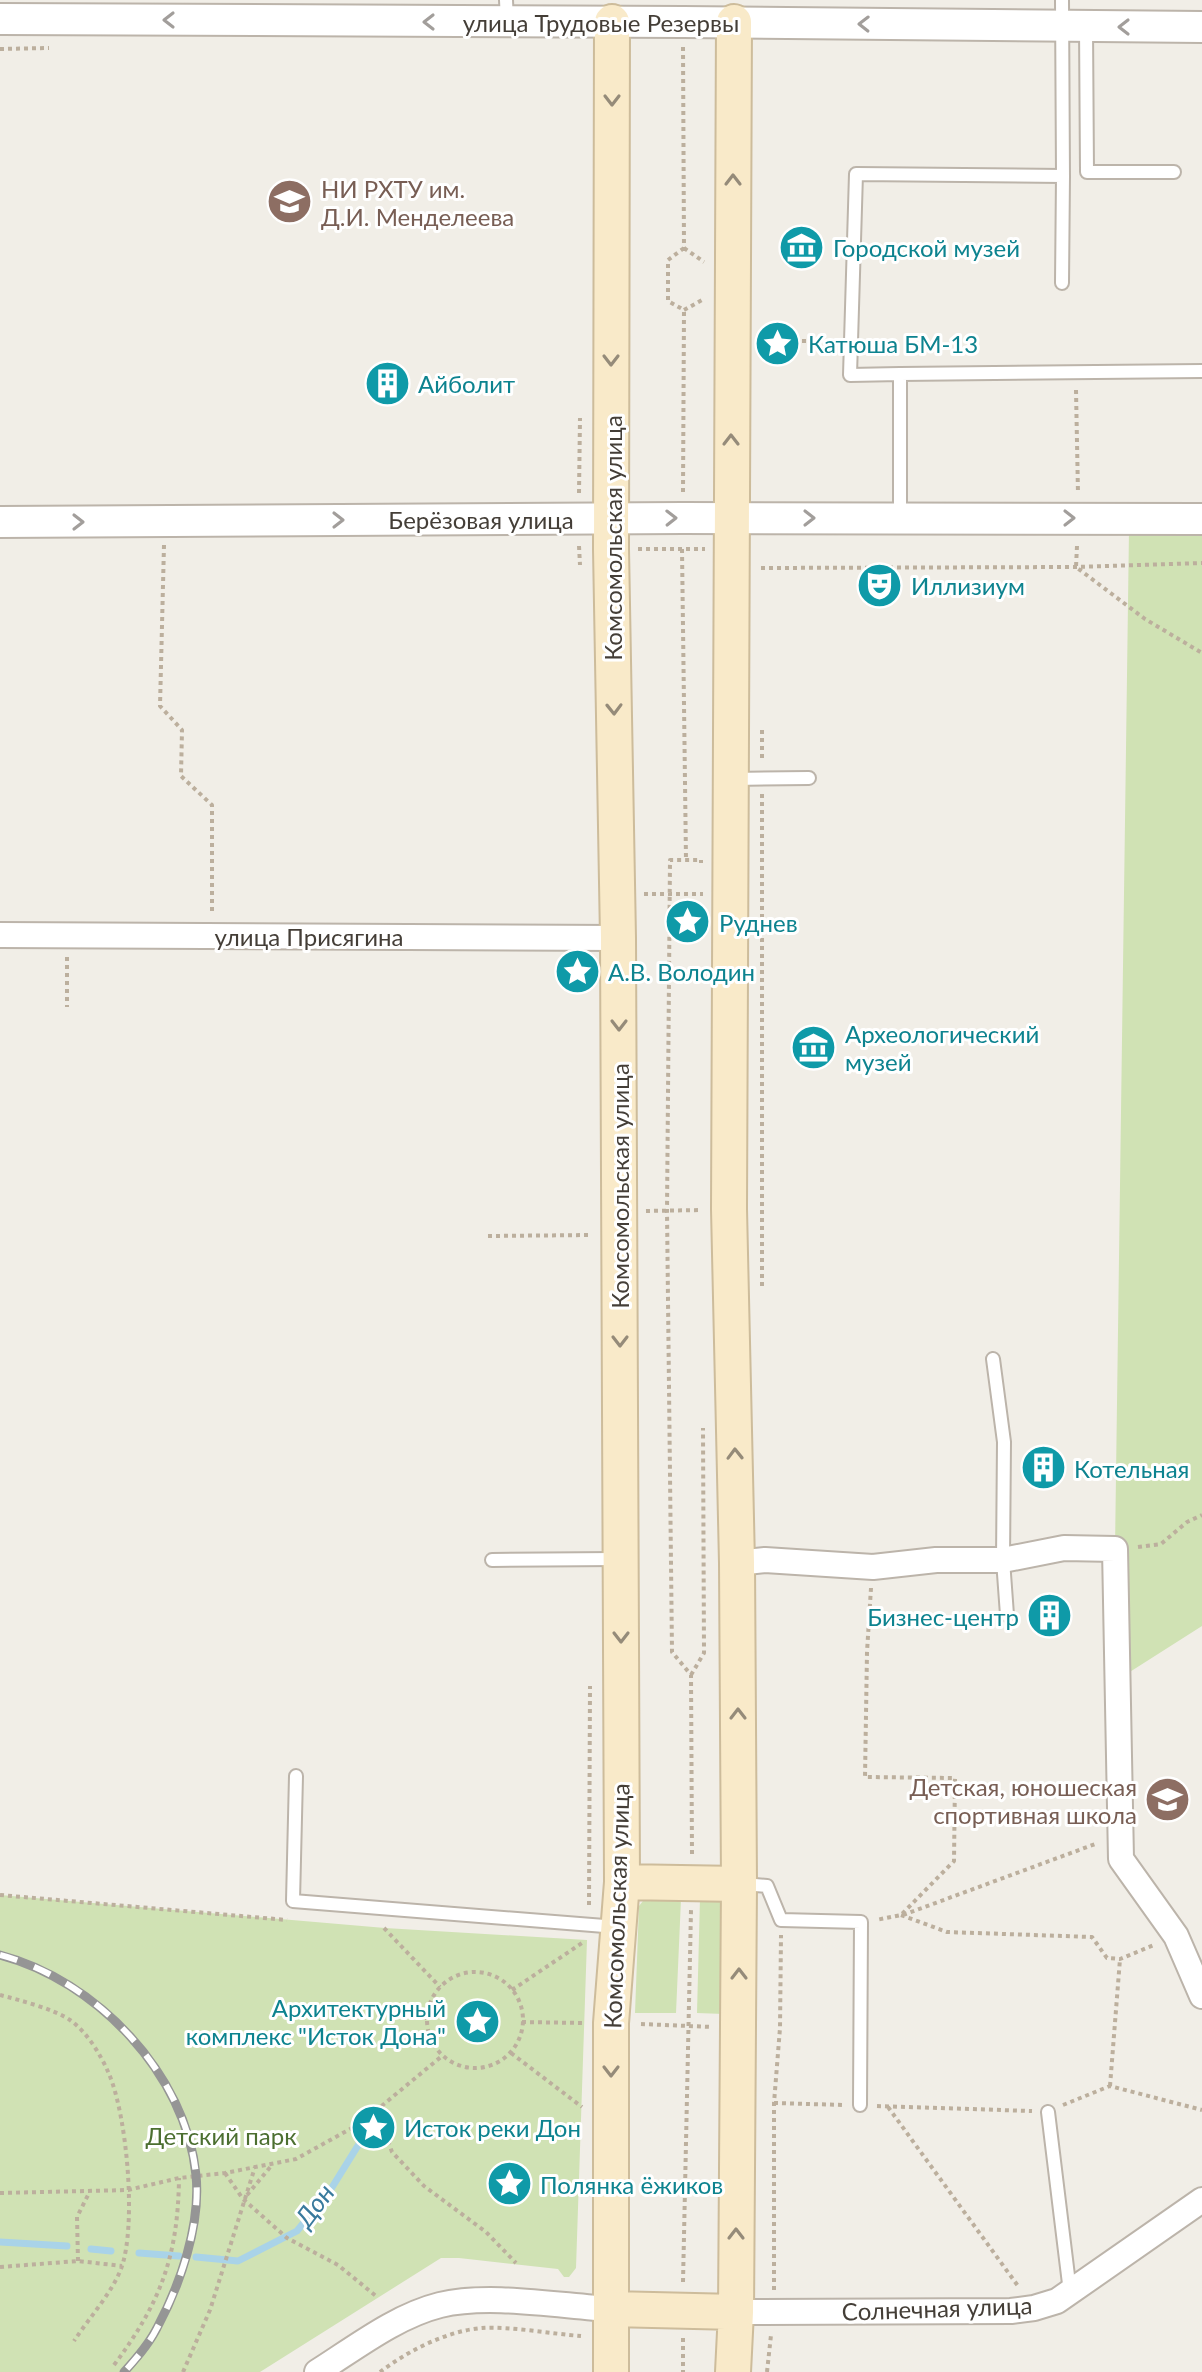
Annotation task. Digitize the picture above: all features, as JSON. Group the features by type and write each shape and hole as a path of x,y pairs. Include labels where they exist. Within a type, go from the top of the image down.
{"main road":[{"name":"Комсомольская улица","path":"611,2372 597,2308 598,2030 603,1926 622,1882 618,938 600,529 612,11"},
{"path":"733,2372 739,1884 737,1563 729,1209 734,11"},
{"path":"622,1882 739,1884"},
{"path":"597,2308 736,2312"}],"street":[{"name":"улица Трудовые Резервы","path":"0,19 612,11 683,22 734,11 1070,18 1202,27"},
{"name":"Берёзовая улица","path":"0,522 600,529 683,518 730,533 900,518 1202,519"},
{"name":"улица Присягина","path":"0,935 618,938"},
{"path":"737,1563 765,1560 873,1567 936,1560 1003,1560 1064,1548 1115,1549 1121,1859 1176,1936 1202,1996"},
{"name":"Солнечная улица","path":"736,2312 1011,2311 1034,2308 1057,2301 1202,2200"},
{"path":"317,2372 408,2317 440,2305 486,2300 597,2308"}],"lane":[{"path":"1070,18 1087,172 1174,172"},
{"path":"1062,283 1070,18"},
{"path":"1063,176 856,174 850,375 1202,371"},
{"path":"900,374 900,518"},
{"path":"730,779 809,778"},
{"path":"993,1359 1004,1442 1003,1560 1007,1615"},
{"path":"492,1560 621,1559"},
{"path":"296,1776 293,1901 603,1926"},
{"path":"739,1884 767,1886 781,1920 861,1922 860,2105"},
{"path":"1048,2112 1070,2292"}],"path":[{"path":"683,22 684,248"},
{"path":"684,248 704,260 704,274"},
{"path":"684,248 668,260 668,301 684,310"},
{"path":"684,310 704,301 704,287"},
{"path":"683,518 684,310"},
{"path":"762,341 829,341"},
{"path":"1076,372 1079,518 1076,567"},
{"path":"580,408 600,529 580,576"},
{"path":"600,529 682,549 730,533 762,569 1202,563"},
{"path":"164,543 160,706 182,730 181,776 212,805 212,936"},
{"path":"682,549 686,860"},
{"path":"1076,567 1145,619 1202,653"},
{"path":"683,2372 692,1883 691,1675 672,1652 667,1211 670,860 701,860"},
{"path":"617,894 729,894"},
{"path":"67,935 67,1007"},
{"path":"619,1212 729,1209"},
{"path":"488,1236 592,1235"},
{"path":"1115,1549 1161,1544 1187,1522 1202,1515"},
{"path":"873,1567 867,1652 865,1777 955,1778 954,1861 901,1915"},
{"path":"590,1682 603,1926"},
{"path":"861,1922 901,1915 1122,1835"},
{"path":"0,1895 292,1920"},
{"path":"901,1915 947,1932 1092,1937 1107,1958 1120,1959 1176,1936"},
{"path":"767,2372 774,2312 774,2103 780,2028 781,1920"},
{"path":"369,1927 385,1928 440,1987"},
{"path":"511,1990 587,1940 587,1954"},
{"path":"1110,2086 1120,1959"},
{"path":"476,1972 502,1981 517,2000 522,2022 517,2044 511,2053 497,2062 469,2068 442,2056 427,2030 431,2000 440,1987 463,1974 476,1972"},
{"path":"0,1995 69,2019 93,2044 110,2076 123,2124 128,2190 127,2239 122,2266 74,2341"},
{"path":"522,2022 585,2023 598,2030 738,2027"},
{"path":"511,2053 584,2108 584,2094"},
{"path":"0,2193 128,2190 179,2178 225,2173 296,2159 361,2123 442,2056"},
{"path":"774,2103 1048,2112 1110,2086 1202,2110"},
{"path":"888,2107 1034,2308"},
{"path":"377,2111 392,2152 424,2186 486,2232 516,2263"},
{"path":"243,2199 274,2163"},
{"path":"183,2372 210,2310 255,2167"},
{"path":"225,2173 243,2199 287,2238 338,2265 376,2296"},
{"path":"114,2365 139,2332 160,2292 175,2239 179,2178"},
{"path":"78,2261 77,2217 90,2191"},
{"path":"0,2267 78,2261 122,2266"},
{"path":"581,2348 581,2336 597,2308"},
{"path":"380,2372 422,2347 454,2334 483,2328 581,2336"}],"green space":[{"path":"1129,530 1202,530 1202,1626 1125,1675 1115,1549"},
{"name":"Детский парк","path":"0,1895 385,1928 587,1940 576,2268 569,2277 564,2277 558,2269 441,2258 260,2372 0,2372"},
{"path":"700,1898 721,1899 727,1913 724,2014 697,2013"},
{"path":"681,1899 676,2013 635,2013 639,1906 643,1901"}],"waterway":[{"name":"Дон","path":"196,2257 238,2261 297,2231 331,2189 367,2131"},
{"name":"Дон","path":"0,2242 67,2246"},
{"name":"Дон","path":"91,2249 111,2251"},
{"name":"Дон","path":"139,2253 179,2256"}],"railway":[{"path":"0,1955 36,1967 70,1986 102,2009 130,2036 155,2068 175,2102 189,2138 197,2194 187,2254 174,2293 157,2328 124,2372"}],"place":[{"name":"НИ РХТУ им. Д.И. Менделеева","path":"290,202"},
{"name":"Городской музей","path":"802,247"},
{"name":"Катюша БМ-13","path":"777,343"},
{"name":"Айболит","path":"387,383"},
{"name":"Иллизиум","path":"880,585"},
{"name":"Руднев","path":"688,922"},
{"name":"А.В. Володин","path":"577,971"},
{"name":"Археологический музей","path":"814,1047"},
{"name":"Котельная","path":"1043,1468"},
{"name":"Бизнес-центр","path":"1050,1616"},
{"name":"Детская, юношеская спортивная школа","path":"1168,1800"},
{"name":"Архитектурный комплекс \"Исток Дона\"","path":"477,2021"},
{"name":"Исток реки Дон","path":"373,2127"},
{"name":"Полянка ёжиков","path":"509,2184"}]}
